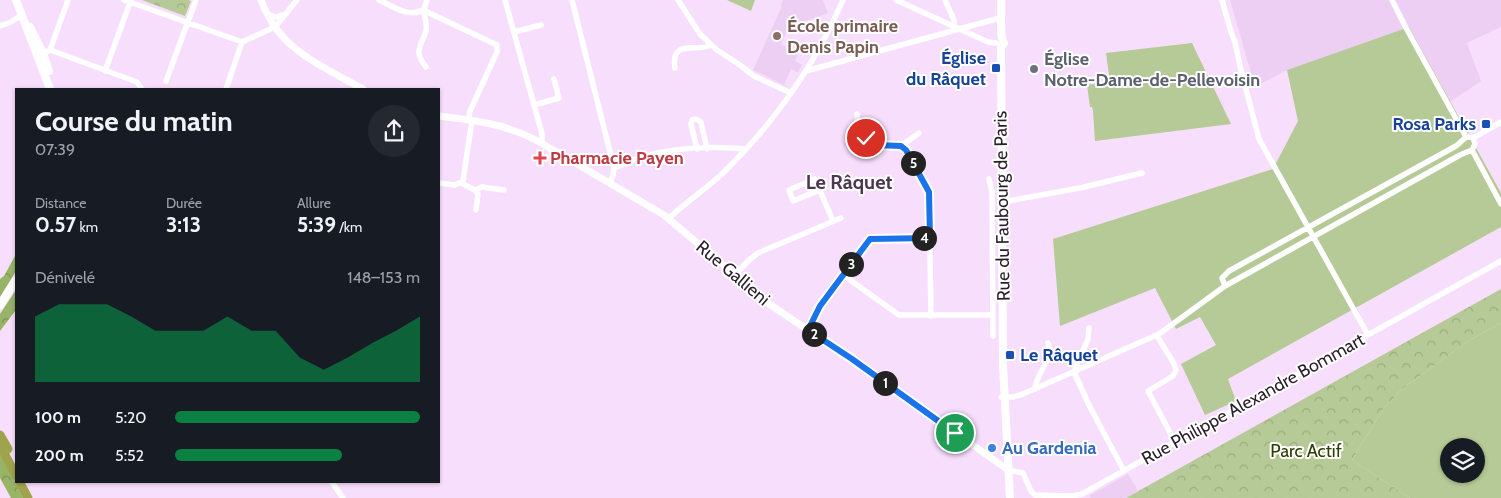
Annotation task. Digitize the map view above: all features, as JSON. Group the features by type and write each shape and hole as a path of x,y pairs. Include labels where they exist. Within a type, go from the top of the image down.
{"highway":[{"path":"0,435 15,463"},
{"path":"0,445 15,474"},
{"path":"20,483 28,498"},
{"path":"26,483 34,498"}],"main road":[{"path":"16,0 43,53 51,88"},
{"name":"Rue du Faubourg de Paris","path":"1000,0 1002,18 999,44 1003,397 1005,468 1008,496"},
{"path":"0,305 15,282"}],"street":[{"path":"68,0 43,53 136,82 141,88"},
{"path":"166,81 196,0"},
{"path":"261,0 275,28 296,51 360,88"},
{"path":"105,71 129,1 242,42 275,28 297,0"},
{"path":"379,0 406,12 423,10 498,46 470,111 464,178 461,183"},
{"path":"426,67 420,58 419,50 426,30 423,10 427,0"},
{"path":"505,0 542,134 542,143"},
{"path":"572,0 614,168 610,183"},
{"path":"678,0 697,30 711,45 743,66 751,75 791,93"},
{"path":"668,218 714,180 763,130 806,71 843,0"},
{"path":"896,0 988,42 999,44"},
{"path":"944,0 957,28"},
{"path":"1222,0 1235,42 1259,139 1368,335"},
{"path":"1392,0 1464,139 1462,148 1470,150 1499,196 1501,204"},
{"path":"267,14 276,17 286,14"},
{"path":"0,26 22,15"},
{"path":"806,71 957,28 1002,18"},
{"path":"514,32 541,25"},
{"path":"226,88 242,42"},
{"path":"674,68 674,58 680,50 711,45"},
{"path":"534,105 559,98 554,79"},
{"path":"858,114 858,134 861,140 859,147 864,153 872,152 875,142 870,138 861,140"},
{"name":"Rue Gallieni","path":"440,116 511,128 542,143 668,218 772,306 863,367 1005,468"},
{"path":"697,149 691,124 692,120 696,119 700,122 707,149"},
{"path":"1225,286 1222,278 1228,272 1464,139 1473,138 1501,122"},
{"path":"901,146 919,133"},
{"path":"1003,397 1018,396 1157,335 1225,286 1470,150 1475,144 1473,138"},
{"path":"875,145 901,146 906,150 928,189 931,316"},
{"path":"614,168 653,154 697,149 746,149"},
{"path":"1002,202 1012,202 1080,188 1142,172"},
{"path":"820,190 793,201 788,190 815,179 820,190 833,222"},
{"name":"Rue du Faubourg de Paris","path":"990,179 992,192 993,336"},
{"path":"440,184 453,185 461,183 474,190 478,194 476,210"},
{"path":"474,190 482,187 504,190"},
{"path":"735,275 758,253 841,218"},
{"path":"808,330 820,306 870,239 930,238"},
{"name":"Rue Philippe Alexandre Bommart","path":"1005,468 1023,473 1031,491 1035,495 1072,496 1082,494 1501,261"},
{"path":"843,275 898,315 993,315"},
{"path":"1089,328 1088,339 1074,372 1091,410 1124,471"},
{"path":"1157,335 1162,347 1175,365 1176,370 1175,374 1148,391 1175,442"},
{"path":"1035,389 1048,356 1048,343"},
{"path":"332,483 343,498"}],"shaded area":[{"name":"École primaire Denis Papin","path":"783,0 823,0 828,13 789,27 781,44 798,53 795,61 802,65 798,73 791,69 784,85 753,70"},
{"path":"1230,0 1501,0 1501,27 1467,43 1481,81 1450,102 1409,27 1287,70 1255,87"},
{"path":"1128,474 1138,491 1126,498 1091,498 1089,496"}],"green space":[{"path":"142,0 188,0 191,1 185,16"},
{"path":"727,0 755,0 751,11"},
{"path":"1409,27 1501,193 1501,227 1228,379 1236,401 1205,415 1181,364 1216,345 1200,317 1176,329 1155,288 1060,326 1053,239 1273,169 1298,121 1287,70"},
{"path":"1192,43 1231,124 1095,141 1093,111 1092,107 1090,107 1087,85 1110,82 1106,53"},
{"path":"15,256 15,273 0,297 0,279 4,276"},
{"name":"Parc Actif","path":"1501,289 1501,323 1470,340 1403,388 1383,409 1352,460 1410,498 1126,498"},
{"path":"15,292 15,311 0,331 0,314"},
{"path":"1501,323 1501,498 1410,498 1352,460 1383,409 1403,388 1470,340"},
{"path":"0,454 23,498 11,498 0,478"}],"place":[{"name":"École primaire Denis Papin","path":"777,36"},
{"name":"Église du Râquet","path":"996,68"},
{"name":"Église Notre-Dame-de-Pellevoisin","path":"1034,69"},
{"name":"Rosa Parks","path":"1486,124"},
{"name":"Pharmacie Payen","path":"540,158"},
{"name":"Le Râquet","path":"1010,355"},
{"name":"Au Gardenia","path":"992,448"}],"district":[{"name":"Le Râquet","path":"849,182"}],"route":[{"path":"866,138 872,139 875,145 901,146 906,150 929,192 930,238 870,239 820,306 808,330 955,433"}]}
